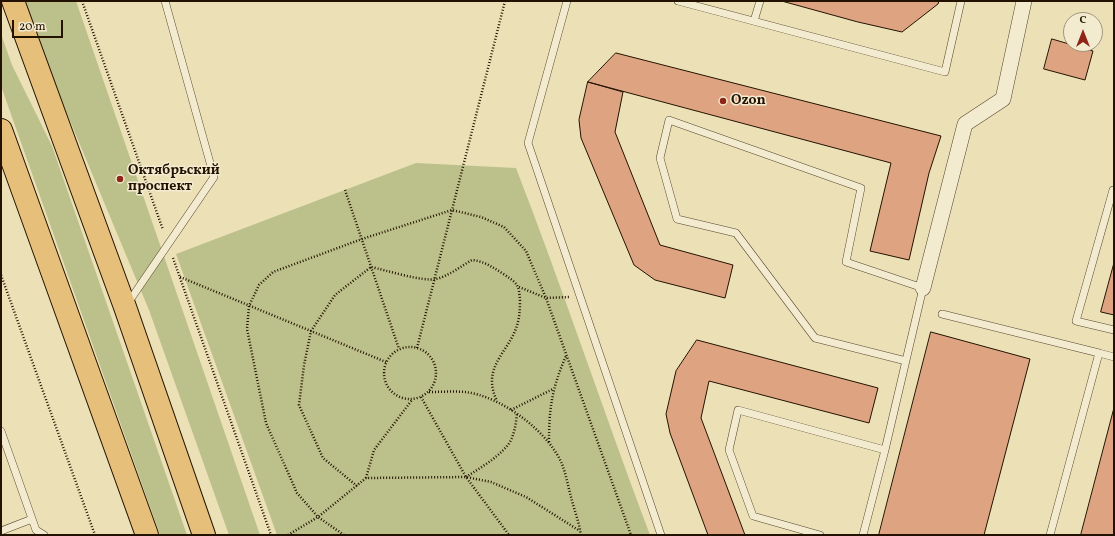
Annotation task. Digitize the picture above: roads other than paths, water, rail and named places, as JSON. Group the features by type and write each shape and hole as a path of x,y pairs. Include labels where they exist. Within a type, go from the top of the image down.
{"main road":[{"path":"13,1 125,307 204,535"},
{"path":"3,144 147,535"}],"street":[{"path":"923,288 965,124 1003,99 1024,1"}],"lane":[{"path":"125,307 169,245 214,177 165,1"},
{"path":"567,1 528,143 661,535"},
{"path":"678,1 945,72 961,1"},
{"path":"754,21 760,1"},
{"path":"863,535 885,450 906,361 923,288 846,262 861,188 669,120 660,158 677,219 736,233 815,338 906,361"},
{"path":"1114,190 1076,321 1114,330"},
{"path":"942,314 1114,357"},
{"path":"1050,535 1099,353"},
{"path":"820,535 753,516 729,450 738,410 885,450"},
{"path":"1,431 37,533 44,535"},
{"path":"1,531 32,519"}],"place":[{"name":"Ozon","path":"723,101"},
{"name":"Октябрьский проспект","path":"120,179"}]}
